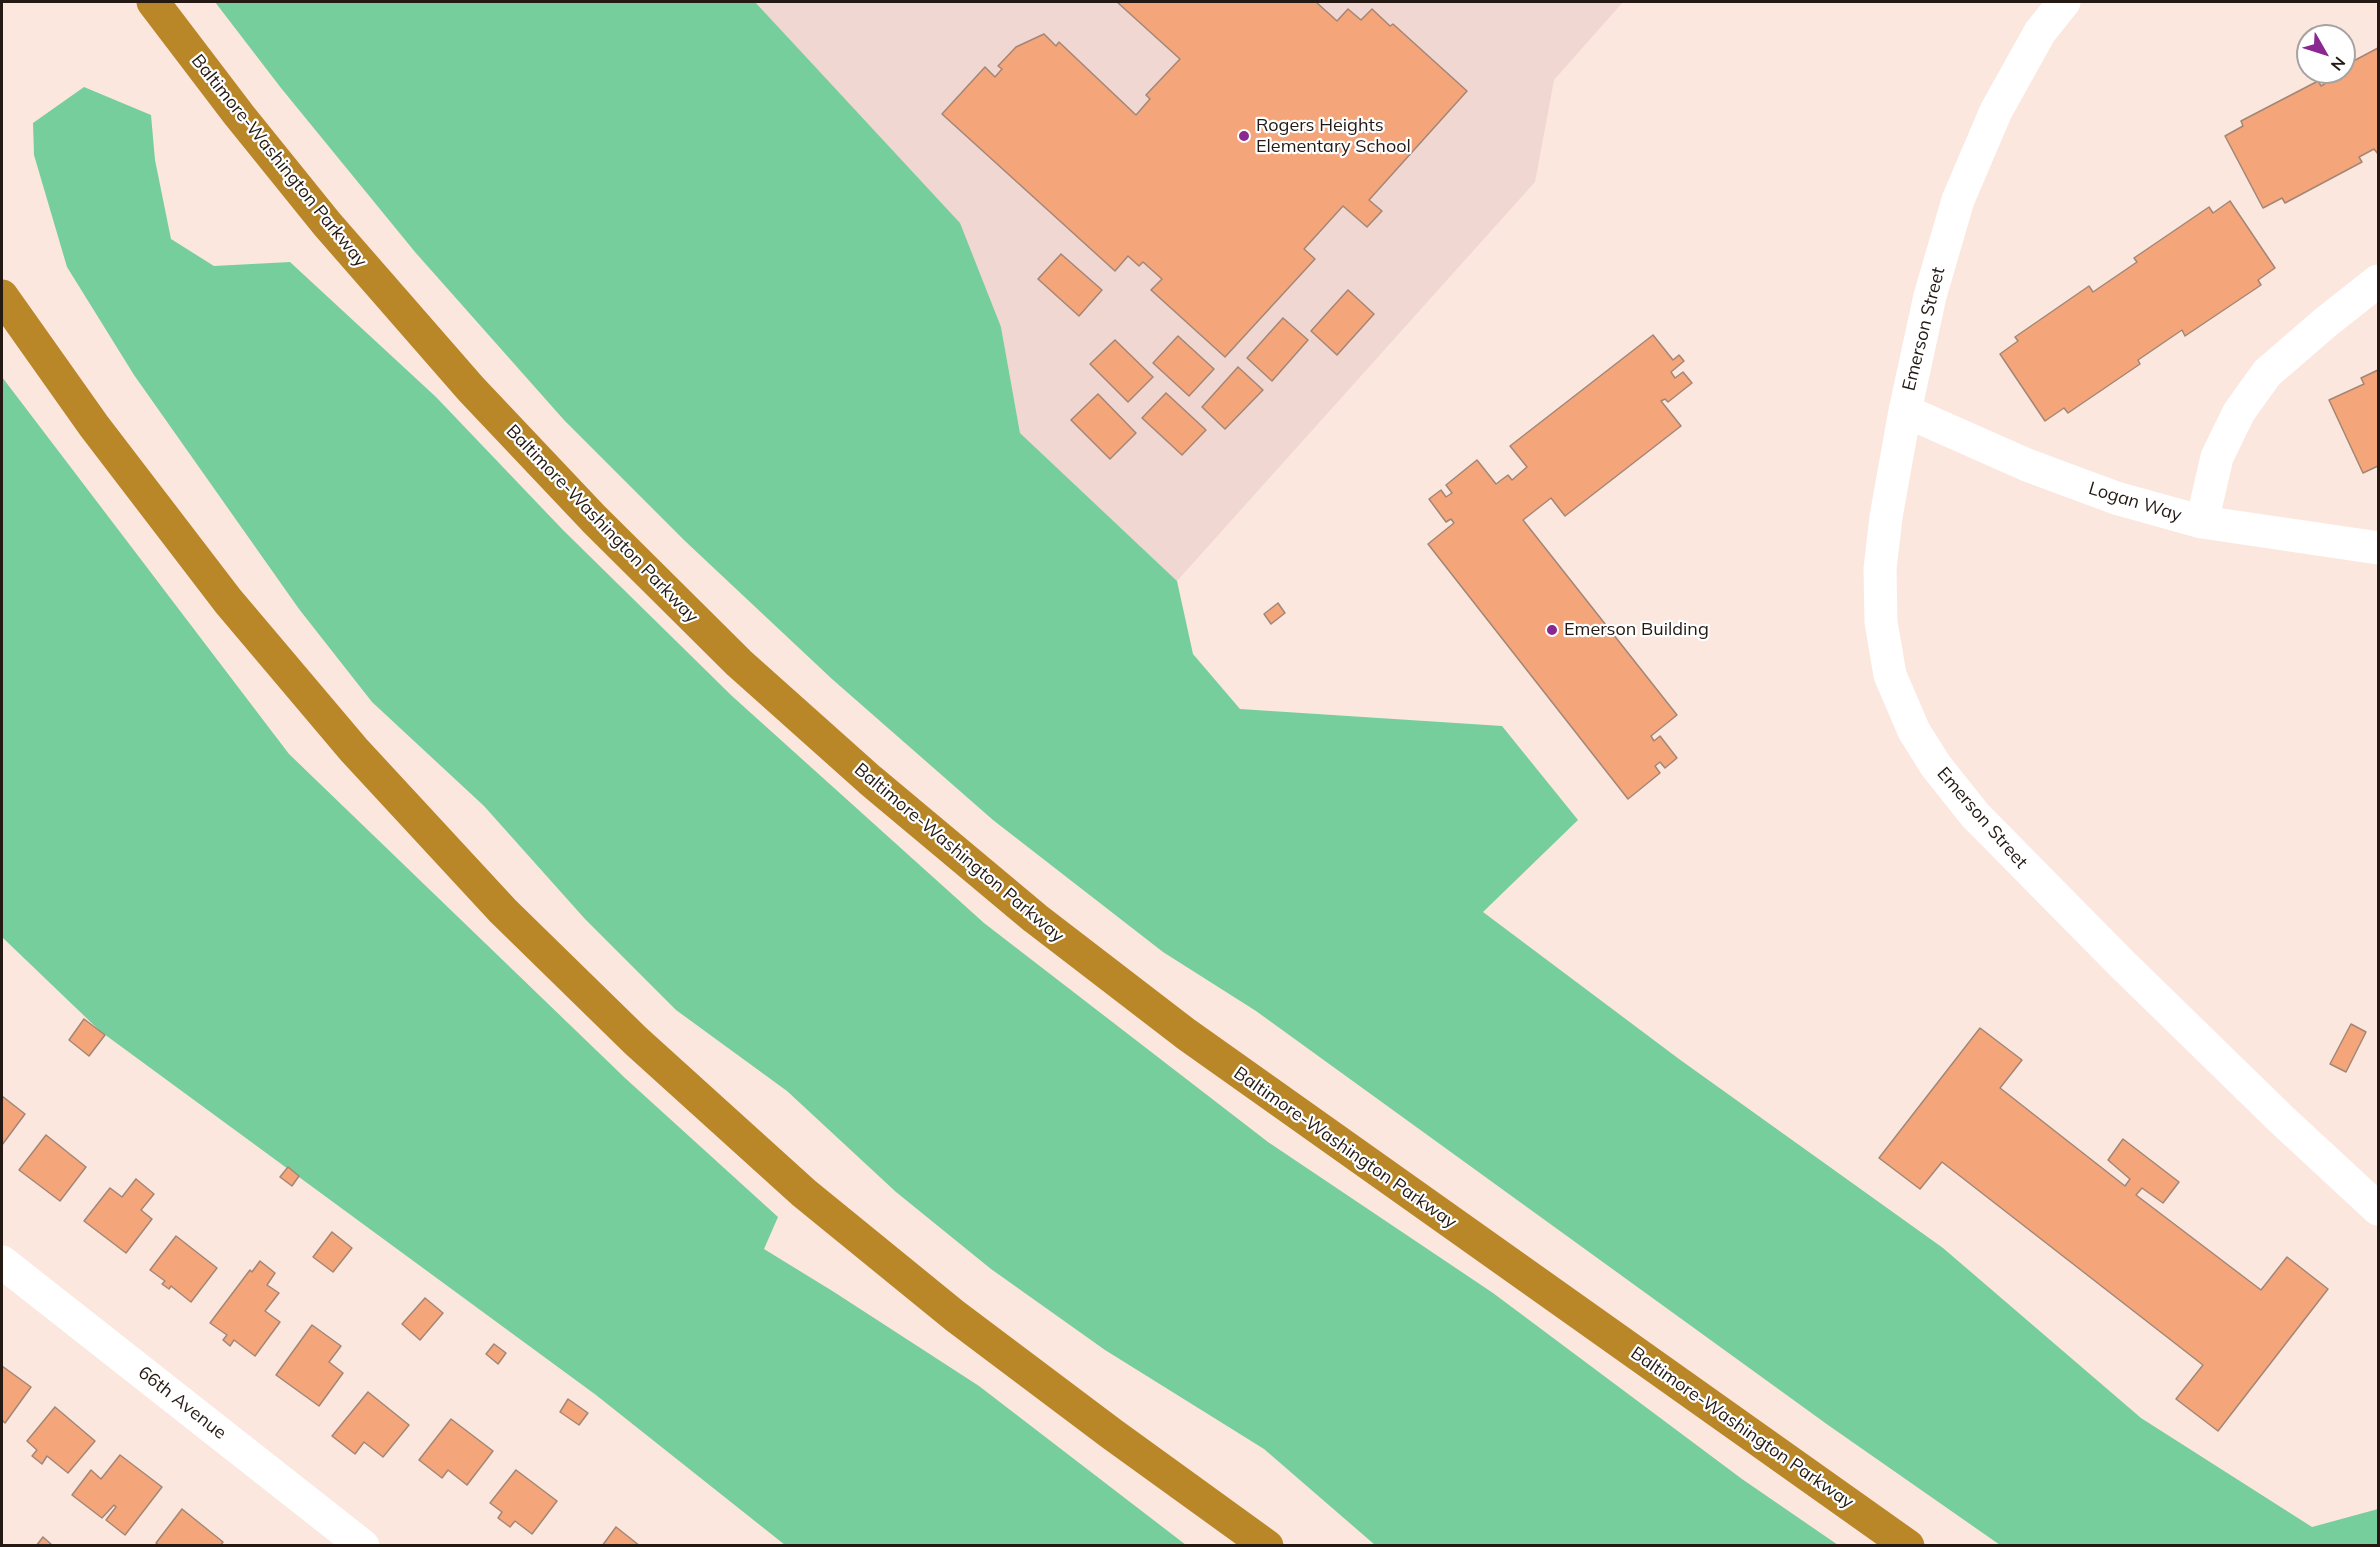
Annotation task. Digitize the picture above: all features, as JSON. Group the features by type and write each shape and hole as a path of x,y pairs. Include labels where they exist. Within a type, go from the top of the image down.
{"highway":[{"name":"Baltimore-Washington Parkway","path":"153,2 239,116 327,224 471,389 594,519 739,663 870,780 1035,918 1186,1034 1908,1545"},
{"path":"2,296 94,426 228,601 354,750 503,911 636,1041 804,1193 955,1316 1112,1434 1267,1545"}],"street":[{"name":"Emerson Street","path":"2064,2 2040,32 1996,111 1958,200 1930,296 1905,411 1880,569 1881,622 1890,675 1914,731 1936,766 1975,815 2037,880 2281,1119 2379,1209"},
{"path":"2202,522 2217,457 2239,412 2267,373 2326,322 2379,281"},
{"name":"Logan Way","path":"1905,411 2028,465 2105,494 2202,522 2379,548"},
{"name":"66th Avenue","path":"2,1262 363,1545"}],"shaded area":[{"path":"755,2 1623,2 1554,80 1535,182 1177,581 1020,433 1001,327 802,54"}],"green space":[{"path":"215,2 755,2 960,223 1001,327 1020,433 1177,581 1193,654 1240,709 1502,726 1578,820 1483,912 1679,1059 1943,1248 2141,1418 2312,1527 2378,1509 2378,1545 2000,1545 1828,1425 1256,1011 1163,952 993,820 832,679 685,541 564,420 415,252 281,88"},
{"path":"84,87 151,115 155,160 171,239 214,266 290,262 436,397 563,530 732,696 984,923 1268,1142 1493,1293 1742,1479 1838,1545 1375,1545 1264,1449 1105,1350 991,1269 896,1192 787,1091 676,1010 585,919 484,806 372,702 299,609 134,375 67,267 34,155 33,123"},
{"path":"2,377 289,754 625,1078 778,1217 764,1249 979,1386 1186,1545 785,1545 596,1395 100,1031 2,937"}],"building":[{"path":"1117,2 1316,2 1337,21 1348,9 1361,20 1372,9 1390,26 1393,24 1467,91 1369,200 1382,211 1367,227 1343,206 1304,249 1315,259 1225,357 1151,290 1162,279 1143,262 1139,266 1128,256 1115,271 942,114 985,67 995,77 1002,69 998,66 1016,47 1044,34 1056,46 1059,42 1136,115 1150,99 1146,95 1180,59"},
{"path":"2378,48 2378,154 2374,149 2359,157 2362,162 2285,203 2282,198 2263,208 2225,136 2243,126 2241,121 2312,84 2321,86 2324,84 2356,84 2356,60"},
{"path":"2230,201 2275,268 2258,280 2261,285 2185,336 2182,330 2138,360 2140,364 2068,413 2064,408 2045,421 2000,354 2018,341 2015,337 2089,286 2093,292 2137,262 2134,258 2209,207 2213,213"},
{"path":"1061,254 1102,290 1079,316 1038,279"},
{"path":"1348,290 1374,314 1337,355 1311,331"},
{"path":"1283,318 1308,340 1272,381 1247,358"},
{"name":"Emerson Building","path":"1653,335 1673,360 1679,355 1684,361 1671,372 1675,378 1683,372 1692,383 1668,402 1665,399 1661,401 1681,426 1565,516 1551,498 1523,520 1677,715 1651,736 1654,741 1660,736 1677,758 1665,768 1660,762 1655,766 1660,773 1628,799 1428,544 1454,523 1451,519 1446,522 1429,499 1441,490 1446,497 1452,493 1446,485 1477,460 1496,484 1508,475 1512,480 1527,467 1510,446"},
{"path":"1178,336 1214,369 1189,396 1153,363"},
{"path":"1115,340 1153,377 1128,402 1090,364"},
{"path":"1238,367 1263,390 1225,429 1202,407"},
{"path":"2378,370 2378,466 2363,473 2329,400 2364,384 2361,378"},
{"path":"1166,393 1206,430 1182,455 1142,418"},
{"path":"1098,394 1136,433 1110,459 1071,420"},
{"path":"1278,603 1285,613 1271,624 1264,614"},
{"path":"84,1019 105,1035 89,1056 69,1040"},
{"path":"2351,1024 2366,1032 2346,1072 2330,1064"},
{"path":"1980,1028 2022,1060 2000,1088 2125,1186 2130,1179 2108,1160 2123,1139 2179,1182 2163,1203 2142,1188 2136,1195 2261,1290 2287,1257 2328,1289 2218,1431 2176,1399 2203,1365 1942,1162 1920,1189 1879,1158"},
{"path":"2,1096 25,1114 2,1145"},
{"path":"46,1135 86,1167 60,1201 19,1170"},
{"path":"288,1167 299,1176 292,1186 280,1177"},
{"path":"136,1179 154,1194 141,1210 152,1219 126,1253 84,1221 110,1188 122,1197"},
{"path":"332,1232 352,1248 333,1272 313,1257"},
{"path":"176,1236 217,1268 191,1302 171,1286 169,1289 162,1284 165,1281 150,1270"},
{"path":"260,1261 275,1273 267,1285 279,1293 265,1311 280,1322 255,1356 234,1340 230,1346 223,1340 227,1335 210,1323 250,1270 252,1272"},
{"path":"425,1298 443,1313 420,1340 402,1324"},
{"path":"312,1325 341,1346 329,1362 343,1373 319,1406 276,1375"},
{"path":"494,1344 506,1353 498,1364 486,1354"},
{"path":"2,1366 31,1387 5,1423 2,1420"},
{"path":"368,1392 409,1425 383,1457 364,1442 355,1454 332,1436"},
{"path":"568,1399 588,1413 579,1425 560,1412"},
{"path":"55,1407 95,1441 68,1473 47,1456 42,1464 32,1456 37,1450 27,1441"},
{"path":"451,1419 493,1451 467,1485 448,1470 442,1478 419,1460"},
{"path":"120,1455 162,1487 125,1535 106,1520 116,1507 114,1505 102,1518 72,1495 91,1470 101,1479"},
{"path":"516,1470 557,1501 532,1534 515,1521 510,1527 498,1518 502,1512 490,1503"},
{"path":"182,1509 223,1542 220,1546 160,1546 156,1543"},
{"path":"616,1527 640,1546 602,1546"},
{"path":"43,1537 52,1545 52,1546 36,1546"}],"place":[{"name":"Rogers Heights Elementary School","path":"1244,136"},
{"name":"Emerson Building","path":"1552,630"}]}
